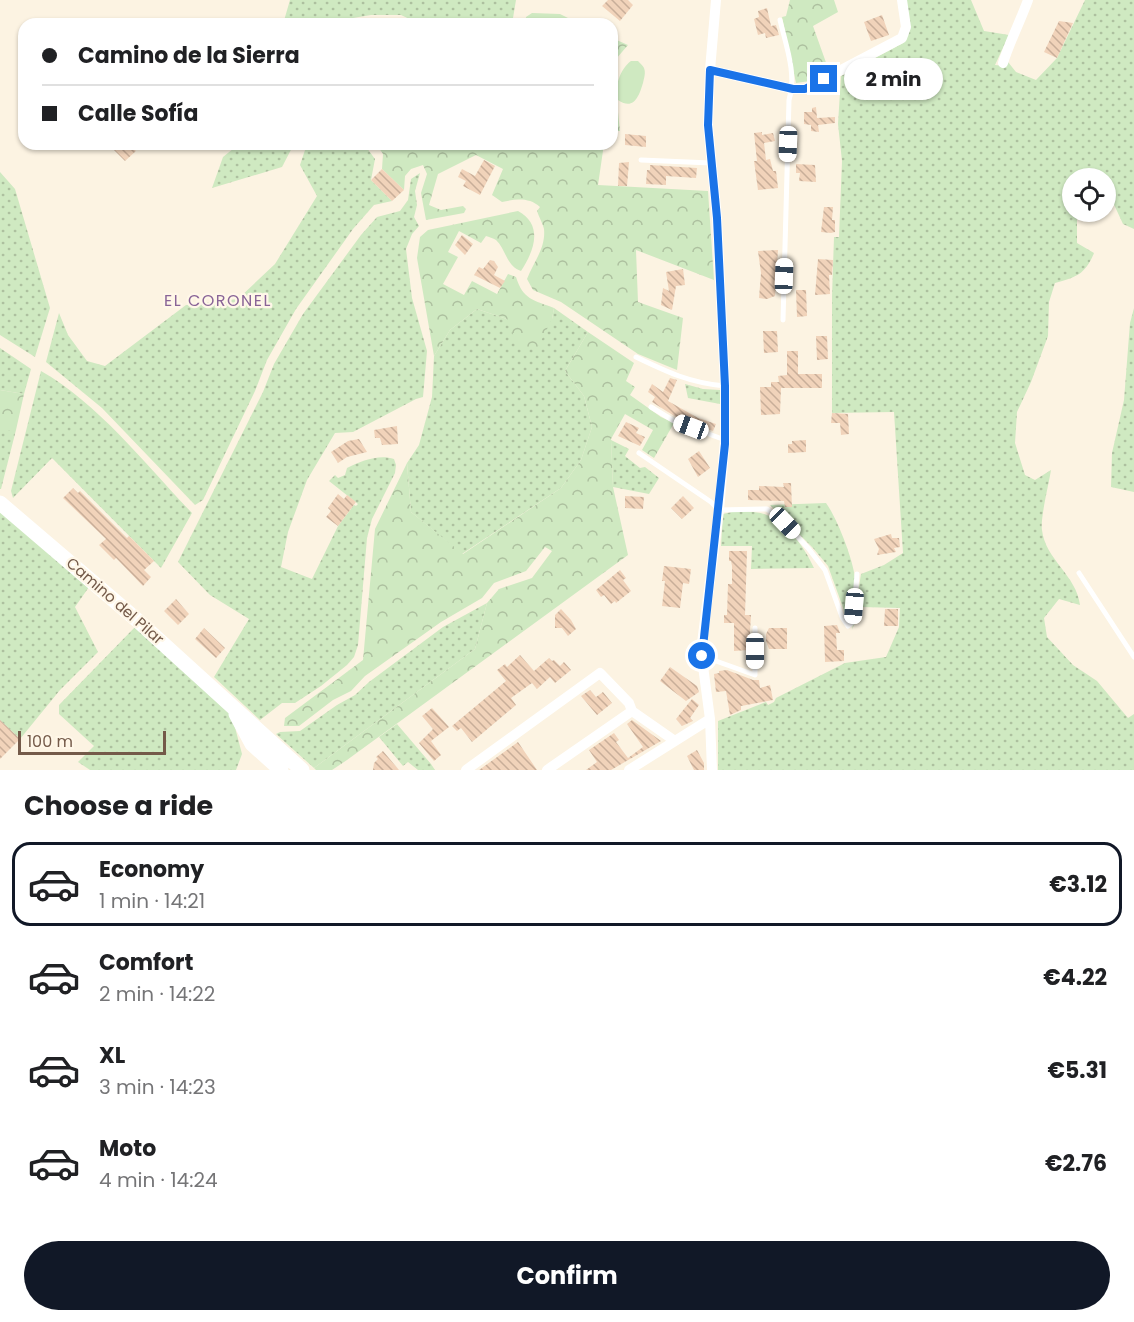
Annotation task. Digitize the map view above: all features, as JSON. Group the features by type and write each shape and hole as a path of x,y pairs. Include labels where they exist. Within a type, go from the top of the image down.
{"main road":[{"name":"Camino del Pilar","path":"0,503 228,701 302,770"},
{"name":"Camino del Pilar","path":"228,701 252,744 281,770"}],"street":[{"path":"712,770 710,719 702,656 725,440 725,386 717,218 708,125 716,0"},
{"path":"710,70 793,89 805,89 902,38 906,27 902,0"},
{"path":"1004,63 1011,37 1018,30 1028,0"},
{"path":"466,770 600,673 629,703 632,711 675,741"},
{"path":"547,770 632,711"},
{"path":"629,770 710,719"}],"lane":[{"path":"780,20 793,77 793,89 789,100 783,320"},
{"path":"641,160 712,164"},
{"path":"636,357 676,377 702,384 725,386"},
{"path":"651,407 674,421 725,440"},
{"path":"639,453 711,502 719,510 767,509 785,523 825,570 842,617 848,626 853,622 857,574"},
{"path":"1079,573 1134,657"},
{"path":"702,656 755,675 755,628"}],"green space":[{"path":"290,0 516,0 513,18 407,18 401,15 371,15 353,18 285,18"},
{"path":"790,0 834,0 838,12 813,26 829,71 810,81 796,83 782,17 786,16"},
{"path":"907,0 971,0 984,31 1009,35 995,65 1005,66 1008,62 1016,72 1036,80 1057,58 1085,0 1134,0 1134,229 1123,224 1116,209 1116,168 1062,168 1062,222 1077,222 1077,243 1094,253 1083,271 1069,279 1055,283 1049,302 1048,336 1017,412 1015,443 1025,475 1035,480 1051,470 1043,510 1044,540 1073,585 1080,605 1059,599 1044,618 1047,637 1073,665 1097,681 1128,718 1134,714 1134,770 718,770 718,721 766,702 768,705 776,698 845,663 886,657 899,627 900,608 861,607 852,630 861,574 884,565 903,553 894,412 832,413 832,296 834,237 839,237 842,161 838,124 841,76 903,43"},
{"path":"532,13 560,14 568,18 526,18"},
{"path":"618,41 628,45 618,57"},
{"path":"631,61 638,61 644,68 645,74 638,97 628,104 618,100 618,81"},
{"path":"232,150 291,150 282,167 212,188 223,157"},
{"path":"305,150 368,150 375,159 371,180 392,201 374,205 353,229 296,309 267,360 255,391 203,500 195,505 102,408 46,362 59,313 68,335 87,361 105,366 186,305 238,299 275,264 317,196 300,165"},
{"path":"380,150 603,150 598,185 708,191 714,280 636,250 638,302 683,318 677,370 638,354 561,302 533,290 527,279 543,243 544,229 537,211 540,207 527,200 502,202 492,195 503,169 476,155 438,174 429,205 441,210 463,206 466,209 464,213 426,220 421,193 427,174 423,165 411,169 405,176 404,190 382,169 383,154"},
{"path":"0,172 15,189 50,308 35,357 0,335"},
{"path":"420,173 415,191 417,205 414,217 419,226 412,234 406,249 412,298 427,351 423,397 353,432 335,433 307,480 288,532 281,567 312,579 338,526 354,505 358,504 329,481 335,475 338,478 345,475 347,468 364,461 382,457 394,459 395,473 372,519 367,538 358,645 354,657 347,665 321,686 295,703 282,703 260,720 214,677 249,619 210,595 178,562 263,392 274,364 303,314 361,235 377,217 400,211 408,200 411,179"},
{"path":"518,211 531,223 534,231 533,247 521,271 512,265 496,240 486,236 481,243 459,231 448,252 458,257 443,284 464,295 472,281 497,294 508,274 516,277 526,295 554,308 552,319 538,347 519,349 507,319 477,309 450,330 434,356 417,258 420,237 428,230"},
{"path":"554,308 588,332 565,371 584,396 592,427 581,460 561,488 462,554 411,512 407,463 419,445 432,397 434,356 450,330 477,309 507,319 552,319"},
{"path":"1134,308 1134,492 1111,487 1112,453 1124,400 1130,323"},
{"path":"588,332 634,363 626,381 635,387 630,395 661,417 674,423 654,458 642,450 653,430 625,414 611,439 613,487 628,555 347,760 332,770 316,770 314,768 475,649 487,603 499,589 532,578 552,551 545,547 526,571 494,583 482,598 441,622 365,676 351,691 333,700 299,726 284,726 285,718 363,660 375,529 407,463 411,512 463,554 561,488 581,460 592,427 584,396 565,371"},
{"path":"0,348 31,369 24,394 0,390"},
{"path":"41,371 83,400 192,513 161,568 52,458 13,498 11,491"},
{"path":"685,384 703,389 720,390 720,404 688,398"},
{"path":"0,390 24,394 16,430 0,430"},
{"path":"0,430 16,430 1,489 0,489"},
{"path":"611,440 629,449 625,456 640,468 645,467 659,478 649,494 613,487"},
{"path":"826,503 839,528 854,570 854,597 849,616 846,616 828,566 770,505"},
{"path":"0,509 89,587 75,607 98,652 60,690 20,739 0,720"},
{"path":"736,511 761,513 780,522 800,544 814,568 751,569 752,546 721,546 723,514"},
{"path":"487,603 475,649 314,768 276,734 300,731 355,695 443,627"},
{"path":"136,626 232,716 242,754 236,770 90,770 78,762 94,746 59,714 59,705"},
{"path":"397,724 435,770 418,770 408,762 403,766 379,737"}],"building":[{"path":"608,0 628,0 633,5 620,21 602,6"},
{"path":"767,8 771,26 776,25 779,35 766,38 765,33 758,35 754,19 759,17 758,11"},
{"path":"882,15 889,35 871,41 864,22"},
{"path":"1059,21 1073,23 1057,58 1044,52"},
{"path":"816,107 817,118 835,117 835,123 818,125 819,132 811,131 811,125 804,124 804,112 812,112 812,108"},
{"path":"762,132 762,135 773,133 775,141 764,143 766,160 770,159 773,171 776,171 778,188 758,190 754,161 757,161 754,133"},
{"path":"625,134 646,136 646,147 625,145"},
{"path":"114,150 136,151 125,161"},
{"path":"484,160 495,166 480,195 463,186 466,181 458,177 462,169 475,176"},
{"path":"629,162 627,186 618,186 619,163"},
{"path":"796,164 815,165 816,182 799,181 800,173 796,173"},
{"path":"650,165 697,168 696,178 666,176 666,185 646,184 647,170 650,170"},
{"path":"382,169 404,190 392,201 371,180"},
{"path":"824,207 833,207 832,220 835,220 835,232 821,232"},
{"path":"462,235 473,244 465,255 455,245"},
{"path":"778,250 775,296 767,299 759,298 761,273 758,251"},
{"path":"818,259 833,260 832,275 829,275 830,294 815,295"},
{"path":"490,260 494,261 498,267 494,275 505,281 500,288 474,275 479,267 483,269"},
{"path":"683,269 685,285 676,286 672,310 661,305 663,288 669,291 666,272"},
{"path":"796,290 806,290 807,316 797,317"},
{"path":"763,331 777,331 778,352 764,353"},
{"path":"816,336 827,336 828,359 817,360"},
{"path":"787,351 798,351 798,374 822,374 822,388 781,388 780,414 761,415 760,387 771,387 771,382 779,382 778,376 787,375"},
{"path":"670,378 677,380 668,401 698,418 716,424 713,431 676,417 652,402 655,397 648,392 652,384 663,392"},
{"path":"832,413 848,414 849,434 841,435 840,423 831,423"},
{"path":"626,422 639,428 636,433 645,437 640,446 618,436"},
{"path":"397,426 398,444 382,445 380,438 375,438 374,430"},
{"path":"359,439 367,452 347,457 338,463 331,452 348,441"},
{"path":"806,440 806,452 788,453 788,444 792,444 792,441"},
{"path":"699,451 710,468 698,477 688,459"},
{"path":"783,483 791,483 792,507 785,507 784,501 748,500 748,490 759,490 759,486 784,487"},
{"path":"73,488 78,493 80,491 127,538 129,536 154,561 144,570 151,577 143,586 116,558 114,560 99,545 106,539 63,498"},
{"path":"338,494 344,499 347,495 356,502 338,526 326,517 331,511 328,508"},
{"path":"625,496 644,497 643,509 625,508"},
{"path":"683,496 694,508 682,519 671,508"},
{"path":"891,534 892,538 899,538 900,547 894,548 896,552 877,555 879,549 874,539"},
{"path":"729,551 747,551 745,615 751,615 749,650 734,651 734,623 724,623 724,615 727,615 728,584 732,584"},
{"path":"664,566 691,569 689,584 683,583 680,608 662,606"},
{"path":"620,570 626,578 623,580 631,591 616,603 615,601 611,604 604,595 601,597 596,590"},
{"path":"176,599 189,614 178,625 164,611"},
{"path":"561,609 576,629 568,636 562,628 555,628 555,615"},
{"path":"885,609 898,609 898,626 884,626"},
{"path":"837,625 840,633 836,633 837,650 844,650 844,661 825,662 824,626"},
{"path":"204,628 225,648 216,658 195,639"},
{"path":"769,628 787,628 787,649 769,649 766,634"},
{"path":"520,655 534,671 549,658 560,666 564,662 571,670 555,683 550,677 537,689 532,683 511,698 516,705 472,742 461,728 457,731 452,726 506,681 497,670 505,664 507,667"},
{"path":"670,667 697,686 699,692 686,701 660,681"},
{"path":"727,670 759,680 760,688 770,685 773,700 741,706 741,710 730,715 726,691 716,692 714,674"},
{"path":"590,690 596,697 603,692 612,703 597,715 581,696"},
{"path":"692,699 699,705 690,718 693,721 682,726 676,719"},
{"path":"432,708 449,727 431,741 441,755 434,761 419,743 433,729 422,716"},
{"path":"0,720 20,739 0,759"},
{"path":"632,720 661,741 611,770 586,770 597,762 589,750 614,733 619,740 616,742 628,758 643,747 627,724"},
{"path":"518,742 537,770 479,770"},
{"path":"697,750 704,763 704,770 694,770 687,756"},
{"path":"383,751 399,770 373,770 374,763 378,759 376,757"}],"district":[{"name":"EL CORONEL","path":"218,300"}],"route":[{"path":"702,656 725,444 725,386 717,218 708,125 710,70 793,89 805,89 824,79"}]}
